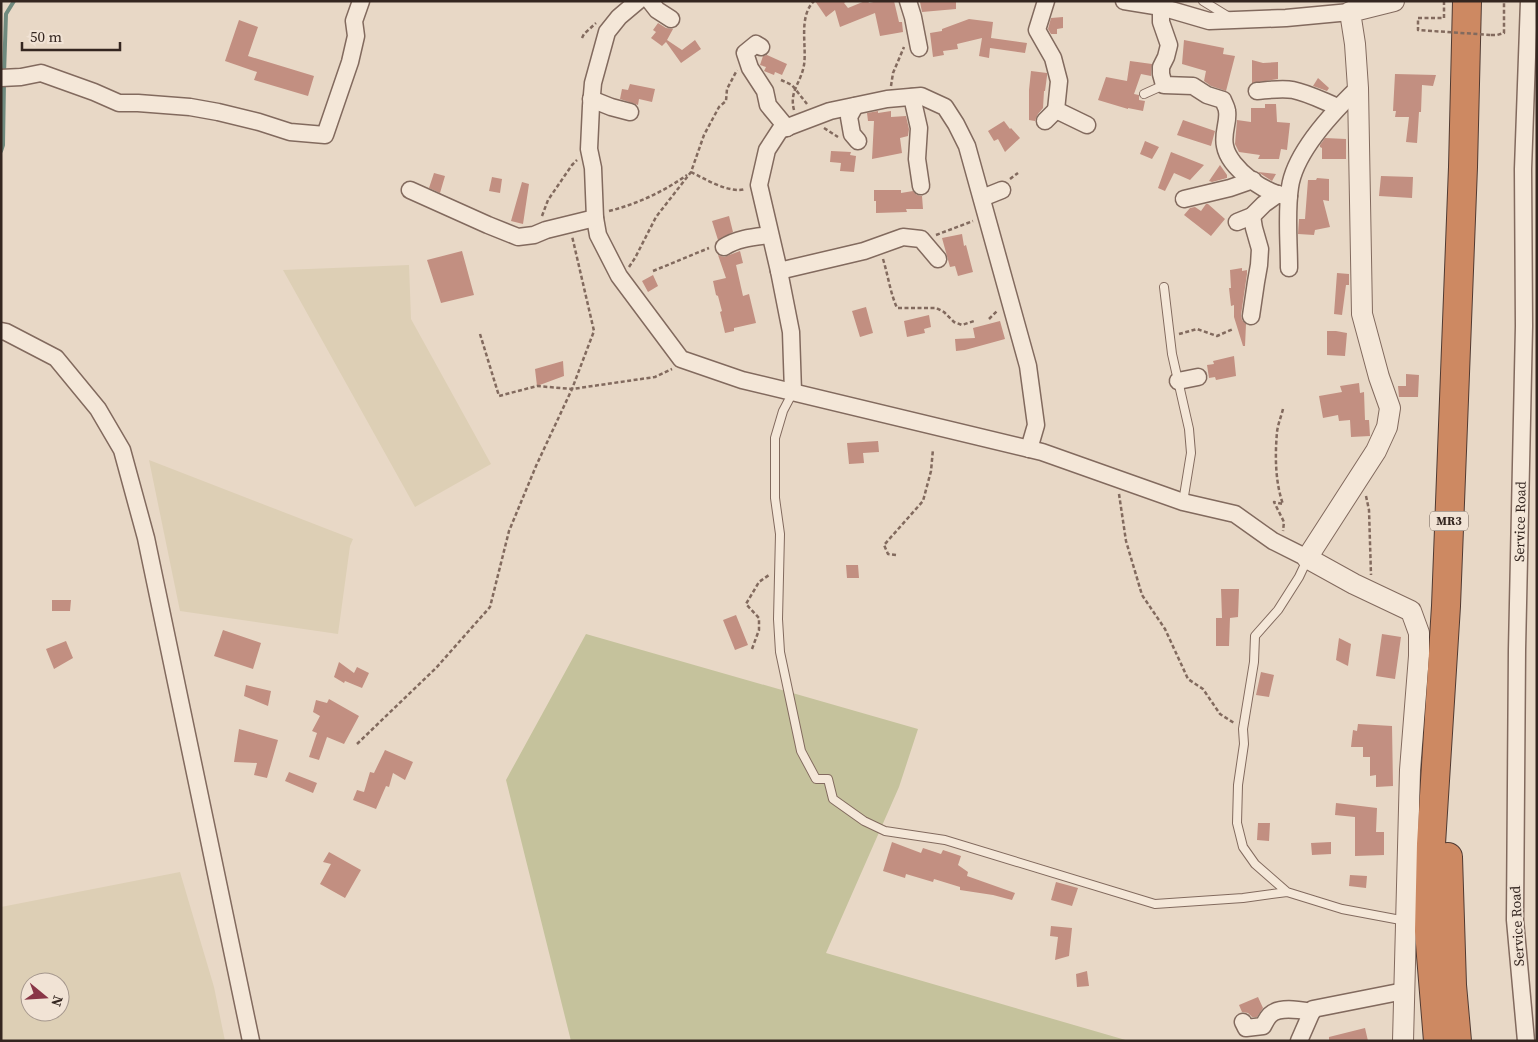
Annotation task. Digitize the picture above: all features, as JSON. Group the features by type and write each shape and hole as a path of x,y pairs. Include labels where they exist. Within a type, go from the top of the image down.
{"highway":[{"name":"MR3","path":"1438,1041 1428,931 1431,844 1446,606 1463,167 1467,1"},
{"name":"MR3","path":"1457,1041 1452,986 1448,865 1466,531 1484,1"}],"street":[{"path":"7,78 41,72 119,103 190,107 259,122 290,132 326,135 350,62 356,36 354,21 361,1"},
{"path":"638,1 619,17 607,32 594,83 591,100 589,149 593,168 595,214 598,235 619,276 681,359 742,380 1042,452 1183,502 1235,514 1282,546 1308,558 1354,584 1411,611 1419,633 1419,656 1410,770 1403,1041"},
{"path":"650,1 657,10 670,19"},
{"path":"908,1 918,42"},
{"path":"1046,1 1037,30 1053,58 1059,81 1051,116 1087,125"},
{"path":"1124,1 1161,7 1209,21 1286,18 1350,12 1394,1"},
{"name":"Service Road","path":"1526,1041 1515,920 1517,650 1524,326 1530,169 1529,1"},
{"path":"1161,7 1161,22 1169,45 1169,58 1161,67 1164,85 1193,86 1206,95 1223,100 1227,111 1224,131 1225,147 1232,161 1263,188 1284,195"},
{"path":"1308,558 1363,472 1388,427 1390,408 1379,377 1362,314 1358,88 1355,44 1350,12"},
{"path":"761,47 756,44 745,53 750,68 765,91 768,105 793,126"},
{"path":"1251,316 1260,249 1254,228 1245,219 1264,204 1284,195 1290,186 1301,155 1338,107 1358,88"},
{"path":"1257,91 1292,90 1306,93 1338,107"},
{"path":"793,392 791,332 759,185 767,150 780,130 830,111 921,96 945,107 967,146 1028,366 1036,424 1029,449"},
{"path":"591,100 630,112"},
{"path":"901,100 919,128 918,159 921,186"},
{"path":"855,106 849,117 852,134 858,141"},
{"path":"1184,199 1230,188 1253,180"},
{"path":"410,190 518,237 534,235 546,230 569,225 595,214"},
{"path":"982,198 1002,190"},
{"path":"1284,195 1289,268"},
{"path":"726,245 750,237 770,235"},
{"path":"779,271 877,246 903,237 921,239 938,260"},
{"path":"1,331 56,358 98,409 122,450 146,538 251,1041"},
{"path":"1178,380 1198,376"},
{"path":"1299,1041 1313,1009 1404,991"},
{"path":"1243,1022 1246,1028 1263,1026 1271,1014 1276,1011 1295,1010 1312,1012"}],"lane":[{"path":"1203,1 1236,20"},
{"path":"1144,94 1164,85"},
{"path":"1164,287 1172,354 1189,429 1192,452 1183,502"},
{"path":"793,392 783,411 774,438 776,498 780,534 778,569 780,652 801,751 816,779 828,779 833,799 864,821 885,831 946,840 1155,904 1242,898 1287,892 1342,908 1406,921"},
{"path":"1287,892 1255,864 1243,847 1237,823 1238,785 1244,744 1243,728 1254,662 1255,636 1278,610 1299,577 1308,558"}],"path":[{"path":"793,126 791,100 803,68 805,22 811,4 814,1"},
{"path":"1444,1 1444,18 1418,18 1418,30 1497,35 1504,33 1504,1"},
{"path":"901,100 890,81 903,47 918,42"},
{"path":"619,276 636,258 656,217 691,172 704,135 719,107 726,101 728,89 737,69 747,59"},
{"path":"781,80 792,85 818,116"},
{"path":"534,235 548,200 572,165 589,149"},
{"path":"691,172 713,183 735,189 742,190 759,185"},
{"path":"595,214 637,202 669,188 691,172"},
{"path":"922,241 986,217"},
{"path":"357,744 436,668 490,607 509,531 536,466 572,389 594,331 569,225"},
{"path":"653,272 706,249 726,245"},
{"path":"877,246 886,268 892,296 897,308 936,308 944,312 954,322 962,325 974,320"},
{"path":"1170,337 1197,329 1217,336 1233,329"},
{"path":"480,334 499,396 538,386 572,389 655,377 688,361"},
{"path":"1282,546 1284,522 1274,502 1283,504 1278,481 1276,455 1277,430 1283,409"},
{"path":"896,554 888,554 884,546 923,501 931,471 933,449"},
{"path":"1363,472 1369,510 1372,593"},
{"path":"1118,479 1126,541 1142,595 1165,629 1188,679 1203,689 1220,714 1243,728"},
{"path":"752,649 760,630 759,618 746,604 759,582 778,569"}],"shaded area":[{"path":"409,265 411,319 491,464 415,507 283,270"},
{"path":"149,460 353,539 350,546 338,634 180,611"},
{"path":"586,634 918,729 899,787 826,953 1129,1041 571,1041 506,780"},
{"path":"180,872 214,987 225,1041 1,1041 1,907"}],"building":[{"path":"815,1 847,1 844,3 848,8 865,1 869,3 894,1 899,22 902,22 903,32 880,36 875,13 840,27 835,10 826,17"},
{"path":"956,1 956,9 922,12 920,2"},
{"path":"1063,17 1063,28 1057,29 1057,34 1051,34 1048,29 1051,18"},
{"path":"969,19 993,22 991,38 1027,43 1025,53 990,48 989,58 979,56 982,38 957,44 958,49 943,51 944,55 933,57 930,33 942,31 942,29"},
{"path":"239,20 258,27 248,56 314,76 308,96 254,80 257,72 225,61"},
{"path":"658,23 666,28 673,29 667,40 682,50 695,40 701,49 681,63 666,42 662,46 651,38 656,32 653,30"},
{"path":"1184,40 1224,48 1223,54 1235,56 1226,91 1211,86 1204,81 1206,71 1182,64"},
{"path":"767,55 787,64 782,75 775,72 774,75 764,71 766,67 760,65 763,56"},
{"path":"1252,60 1263,63 1278,62 1278,79 1252,83"},
{"path":"1130,61 1152,64 1151,76 1141,74 1134,94 1139,95 1139,100 1145,101 1143,111 1128,109 1098,100 1106,77 1127,81"},
{"path":"1031,71 1047,73 1043,108 1035,121 1029,120"},
{"path":"1395,74 1436,75 1433,86 1422,85 1417,143 1406,142 1409,117 1395,117 1396,111 1393,111"},
{"path":"1318,78 1329,88 1327,91 1313,86"},
{"path":"630,84 655,89 652,102 639,99 638,105 620,99 622,89 628,90"},
{"path":"1265,104 1276,104 1277,122 1290,123 1287,150 1281,149 1279,159 1258,159 1260,155 1239,152 1235,144 1237,120 1251,122 1251,108 1265,108"},
{"path":"878,111 878,113 891,111 891,117 906,116 909,129 908,136 900,138 902,153 872,159 874,121 868,121 867,113"},
{"path":"1183,120 1215,131 1211,146 1177,135"},
{"path":"1004,121 1020,138 1005,152 998,139 994,141 988,131"},
{"path":"1325,138 1346,139 1346,159 1322,159 1322,148 1320,145"},
{"path":"1145,141 1159,147 1152,159 1140,154"},
{"path":"831,151 851,152 850,155 856,156 854,172 840,171 841,163 830,162"},
{"path":"1171,152 1204,165 1190,180 1174,173 1165,191 1158,188"},
{"path":"1220,165 1227,178 1209,181"},
{"path":"1258,172 1276,174 1272,181"},
{"path":"434,173 445,176 440,193 429,188"},
{"path":"1381,176 1413,177 1412,198 1379,196"},
{"path":"492,177 502,179 500,193 489,191"},
{"path":"1317,178 1329,179 1329,201 1323,200 1330,227 1315,230 1314,235 1298,234 1299,219 1305,219 1308,180 1316,180"},
{"path":"522,182 529,184 523,224 511,221"},
{"path":"874,190 901,190 901,193 913,191 917,195 922,196 923,209 906,209 907,212 876,213"},
{"path":"1206,204 1225,219 1211,236 1184,215 1190,208 1195,207 1201,211"},
{"path":"729,216 733,232 718,240 712,221"},
{"path":"962,234 973,272 958,276 955,266 950,267 942,238"},
{"path":"462,251 474,295 441,303 427,260"},
{"path":"740,251 743,263 736,265 743,296 749,294 756,323 734,328 734,331 725,333 720,312 722,311 713,281 726,278 718,255 724,257"},
{"path":"1242,268 1242,271 1247,270 1241,315 1242,320 1246,324 1245,346 1243,346 1234,317 1234,305 1231,306 1229,288 1231,288 1230,270"},
{"path":"1337,273 1349,274 1349,285 1346,285 1342,315 1334,314"},
{"path":"653,275 658,286 648,292 642,281"},
{"path":"866,307 873,333 860,337 852,311"},
{"path":"929,315 931,327 924,329 925,333 907,337 904,321"},
{"path":"1000,321 1005,339 956,351 955,339 975,338 973,328"},
{"path":"1327,331 1347,333 1345,356 1327,355"},
{"path":"1234,356 1236,376 1216,380 1215,377 1209,378 1207,365 1214,364 1213,361"},
{"path":"563,361 564,376 537,386 535,369"},
{"path":"1406,374 1419,375 1418,397 1399,397 1398,386 1406,386"},
{"path":"1359,383 1360,393 1364,392 1365,420 1369,420 1370,436 1351,437 1350,420 1339,421 1338,415 1323,418 1319,396 1342,392 1340,386"},
{"path":"878,441 879,452 863,453 864,463 849,464 847,443"},
{"path":"846,565 858,565 859,578 847,578"},
{"path":"1221,589 1239,589 1238,617 1230,618 1229,646 1216,646 1216,618 1222,618"},
{"path":"52,600 71,600 70,611 52,611"},
{"path":"736,615 748,645 735,650 723,620"},
{"path":"223,630 261,643 253,669 214,656"},
{"path":"1382,634 1401,637 1395,679 1376,676"},
{"path":"1339,638 1351,644 1348,666 1336,660"},
{"path":"66,641 73,658 54,669 46,649"},
{"path":"339,662 354,673 357,667 369,673 362,688 345,681 344,683 334,677"},
{"path":"1261,672 1274,675 1269,697 1256,695"},
{"path":"246,685 271,691 268,706 244,696"},
{"path":"329,699 359,716 344,744 327,737 319,760 309,757 317,733 312,731 320,716 313,712 316,700 327,703"},
{"path":"1358,724 1392,726 1393,786 1376,787 1376,775 1370,776 1370,757 1363,757 1363,747 1351,747 1353,730 1357,731"},
{"path":"239,729 278,740 267,778 254,775 257,763 234,762"},
{"path":"385,750 413,762 405,780 393,773 389,787 386,786 376,809 353,800 357,790 364,792 370,772 374,773"},
{"path":"289,772 317,783 313,793 285,781"},
{"path":"1336,803 1377,808 1376,832 1384,832 1384,855 1355,856 1355,817 1335,815"},
{"path":"1258,823 1270,823 1269,841 1257,840"},
{"path":"892,842 921,853 923,848 941,854 943,850 961,856 958,865 968,872 967,876 1015,893 1012,900 960,890 960,887 934,879 933,882 906,874 905,878 883,871"},
{"path":"1331,842 1331,854 1312,855 1311,843"},
{"path":"329,852 361,870 345,898 320,884 331,864 323,862"},
{"path":"1350,875 1367,876 1366,888 1349,886"},
{"path":"1056,882 1078,888 1072,906 1051,900"},
{"path":"1051,926 1072,928 1069,956 1055,960 1058,937 1050,936"},
{"path":"1087,971 1089,986 1077,987 1076,974"},
{"path":"1258,997 1263,1008 1257,1017 1252,1017 1248,1013 1242,1012 1239,1005"},
{"path":"1365,1028 1368,1041 1329,1041 1329,1037"}],"waterway":[{"path":"4,74 6,14 14,1"},
{"path":"1,151 3,145 4,81"}]}
